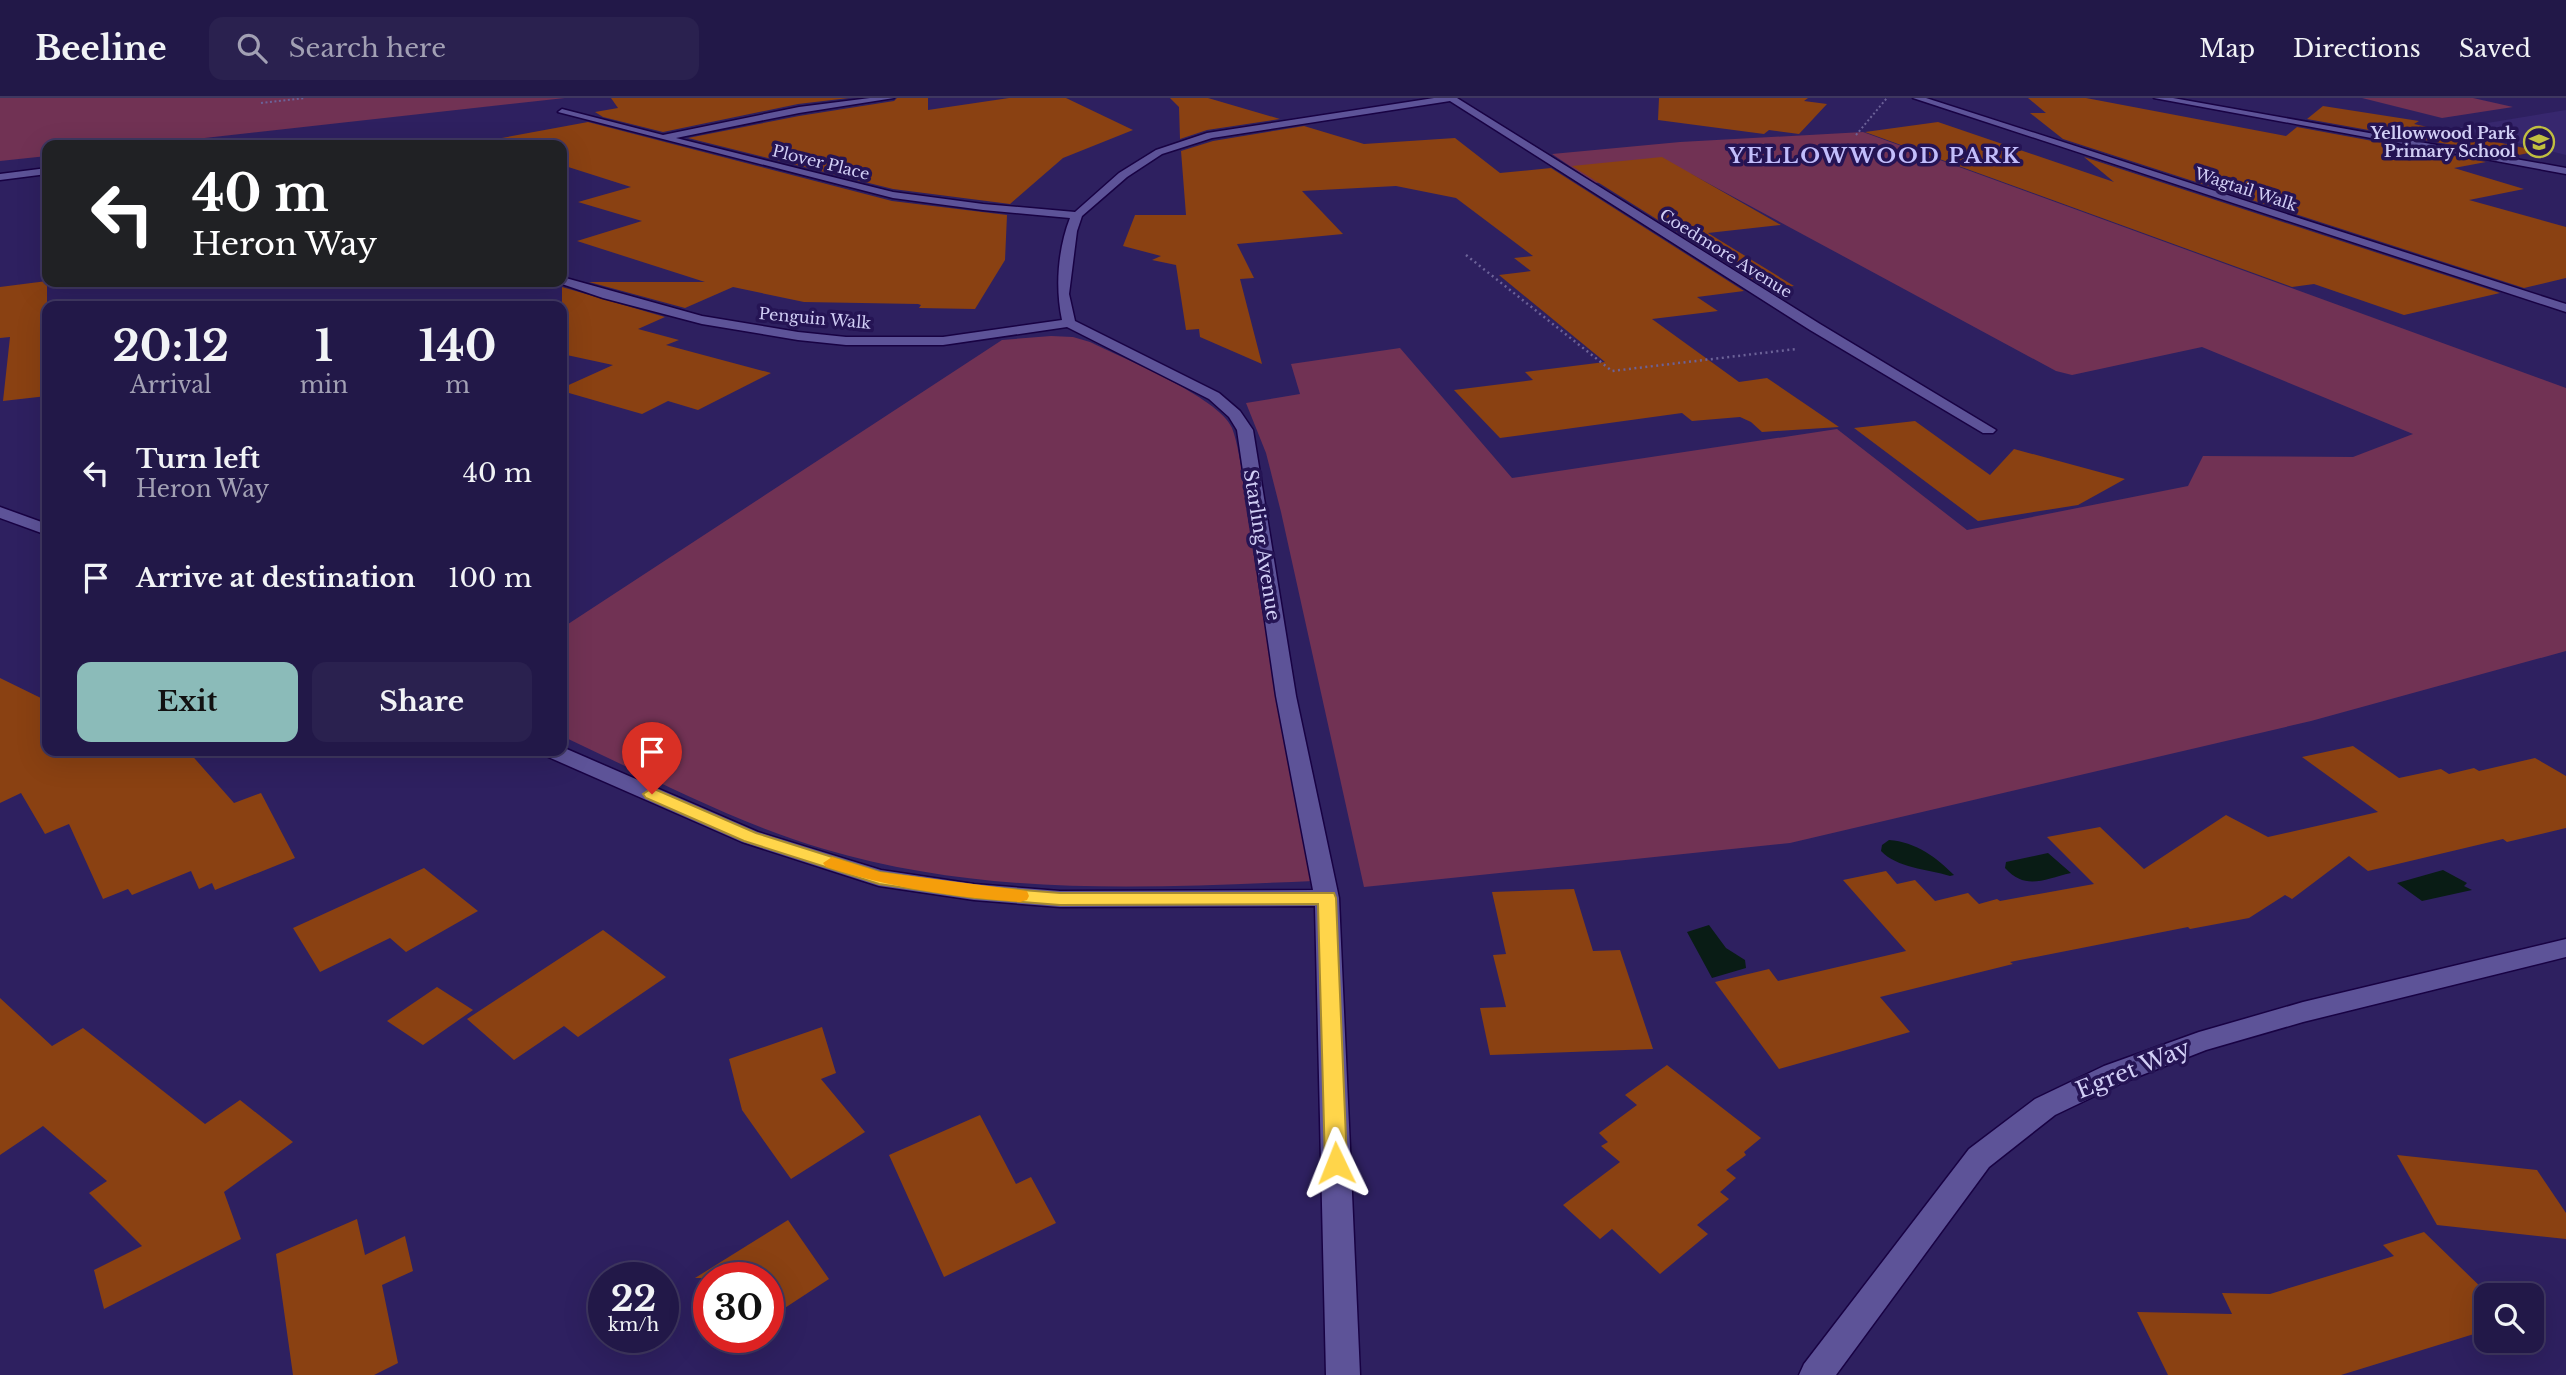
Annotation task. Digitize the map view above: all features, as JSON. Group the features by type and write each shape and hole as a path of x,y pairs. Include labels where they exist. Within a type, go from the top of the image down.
{"street":[{"path":"660,138 787,113 890,98"},
{"path":"1069,323 1063,294 1071,230 1077,215 1123,176 1159,152 1187,141 1222,133 1451,98"},
{"name":"Coedmore Avenue","path":"1451,98 1815,327 1988,430"},
{"name":"Wagtail Walk","path":"1917,98 2566,308"},
{"path":"2158,98 2267,113 2566,171"},
{"name":"Plover Place","path":"562,112 893,195 1077,215"},
{"path":"0,177 42,172"},
{"name":"Penguin Walk","path":"567,282 688,318 795,335 888,342 940,341 996,336 1069,323"},
{"name":"Starling Avenue","path":"1069,323 1214,397 1235,414 1245,430 1286,696 1327,898 1343,1375"},
{"path":"0,512 42,528"},
{"path":"565,756 750,837 879,878 974,892 1060,899 1327,898"},
{"name":"Egret Way","path":"1816,1375 1979,1158 2045,1107 2114,1074 2199,1042 2303,1012 2566,948"}],"path":[{"path":"261,103 305,98"},
{"path":"1856,135 1887,98"},
{"path":"1466,255 1612,371 1800,348"}],"shaded area":[{"path":"0,98 565,98 187,140 42,140 42,157 0,161"},
{"path":"2362,98 2473,98 2513,107 2442,118"},
{"name":"Yellowwood Park Primary School","path":"2566,110 2566,155 2457,128"},
{"path":"1863,132 2566,388 2566,651 2311,721 1790,843 1364,887 1281,512 1266,453 1246,403 1300,394 1291,364 1400,348 1512,478 1837,429 1967,530 2188,486 2203,456 2353,457 2413,434 2202,347 2072,375 2056,371 1691,174 1595,183 1552,154 1680,142"},
{"path":"1051,336 1073,337 1090,342 1190,391 1223,416 1232,428 1242,470 1314,881 1190,886 1068,886 946,875 885,864 824,849 757,826 567,738 567,625 1002,340"},
{"path":"1889,840 1908,844 1925,852 1954,875 1895,861 1881,851 1882,845"},
{"path":"2048,853 2071,873 2028,881 2020,879 2005,868 2006,862"},
{"path":"2443,870 2467,883 2464,886 2472,890 2422,901 2397,883"},
{"path":"1709,925 1726,948 1745,960 1746,968 1712,978 1687,932"}],"building":[{"path":"611,98 849,98 798,104 663,132 603,117 595,112 618,108"},
{"path":"897,98 928,98 928,110 1009,98 1066,98 1133,130 1063,158 1010,204 893,189 688,138 894,101"},
{"path":"1170,98 1208,98 1280,119 1207,130 1180,139 1179,107"},
{"path":"1659,98 1808,98 1804,101 1827,104 1799,134 1769,130 1764,134 1658,120"},
{"path":"2028,98 2086,98 2286,136 2297,127 2486,162 2454,168 2524,189 2469,200 2566,227 2566,278 2524,288 2063,139 2030,113 2046,113"},
{"path":"2323,106 2419,121 2414,124 2538,151 2514,156 2307,119"},
{"path":"588,122 892,201 1007,215 1005,260 975,309 919,308 921,305 918,304 804,302 733,287 685,308 589,282 705,282 577,241 642,221 578,202 631,187 567,167 567,140 491,140"},
{"path":"1938,122 2114,182 2084,157 2500,293 2404,315 2314,284 2292,287 1865,132"},
{"path":"1304,126 1364,144 1455,138 1500,173 1551,168 1744,291 1697,297 1718,311 1652,319 1739,382 1767,378 1839,427 1762,432 1740,417 1692,421 1682,413 1500,438 1454,390 1533,380 1525,372 1605,362 1499,275 1531,271 1514,258 1533,256 1456,198 1396,186 1302,191 1343,234 1237,244 1254,278 1240,279 1262,364 1200,337 1199,329 1186,330 1176,265 1152,260 1161,256 1123,246 1135,215 1186,215 1181,151 1213,141"},
{"path":"1662,157 1781,225 1708,233 1794,286 1768,289 1572,166"},
{"path":"42,282 42,287 47,287 47,301 42,301 42,397 3,401 10,337 0,338 0,287"},
{"path":"562,287 665,317 638,329 679,340 666,345 771,373 698,410 668,401 642,414 567,392 567,386 613,365 567,355 567,301 562,301"},
{"path":"1915,421 1990,475 2014,449 2125,479 2078,505 1978,521 1854,428"},
{"path":"0,678 42,699 42,756 192,756 234,803 261,793 295,858 215,890 212,883 199,889 191,871 132,895 128,889 103,899 69,824 45,834 21,793 0,803"},
{"path":"2353,746 2399,778 2441,769 2449,774 2474,768 2479,771 2535,758 2566,776 2566,828 2507,842 2503,839 2368,871 2349,856 2292,899 2285,895 2249,918 2190,929 2188,927 2010,962 2013,964 1880,997 1910,1032 1779,1069 1715,982 1769,969 1778,981 1906,951 1843,880 1886,871 1897,884 1915,880 1935,901 1968,893 1979,904 2094,884 2047,837 2100,827 2144,869 2226,815 2268,837 2378,812 2302,757"},
{"path":"424,868 478,911 406,952 390,938 320,972 293,928"},
{"path":"1574,889 1593,951 1620,950 1653,1049 1490,1055 1480,1008 1506,1007 1493,955 1506,954 1492,892"},
{"path":"603,930 666,977 578,1037 564,1026 514,1060 467,1019"},
{"path":"437,987 473,1010 423,1045 387,1021"},
{"path":"0,998 52,1046 83,1028 205,1124 240,1100 293,1142 224,1192 241,1239 104,1309 94,1270 142,1246 89,1193 107,1181 43,1126 0,1155"},
{"path":"822,1027 836,1073 821,1079 865,1132 791,1179 742,1110 729,1059"},
{"path":"1667,1065 1761,1138 1744,1152 1746,1155 1726,1170 1736,1178 1720,1192 1729,1199 1697,1225 1708,1234 1660,1274 1612,1229 1600,1239 1563,1205 1620,1162 1601,1146 1608,1142 1599,1133 1637,1105 1625,1095"},
{"path":"980,1115 1016,1184 1031,1177 1056,1223 944,1277 889,1155"},
{"path":"2397,1155 2537,1170 2566,1213 2566,1239 2437,1225"},
{"path":"357,1219 365,1255 405,1236 413,1271 382,1285 398,1363 374,1375 293,1375 276,1254"},
{"path":"788,1220 829,1279 784,1309 784,1262 721,1262"},
{"path":"2424,1232 2477,1283 2474,1283 2474,1334 2341,1375 2168,1375 2137,1312 2232,1314 2222,1293 2270,1294 2394,1256 2383,1245"}],"slow traffic":[{"path":"832,863 879,878 1020,896"}],"place":[{"name":"Yellowwood Park Primary School","path":"2539,142"}],"district":[{"name":"YELLOWWOOD PARK","path":"1875,156"}],"route":[{"path":"652,794 750,837 879,878 974,892 1060,899 1327,898 1336,1163"}]}
